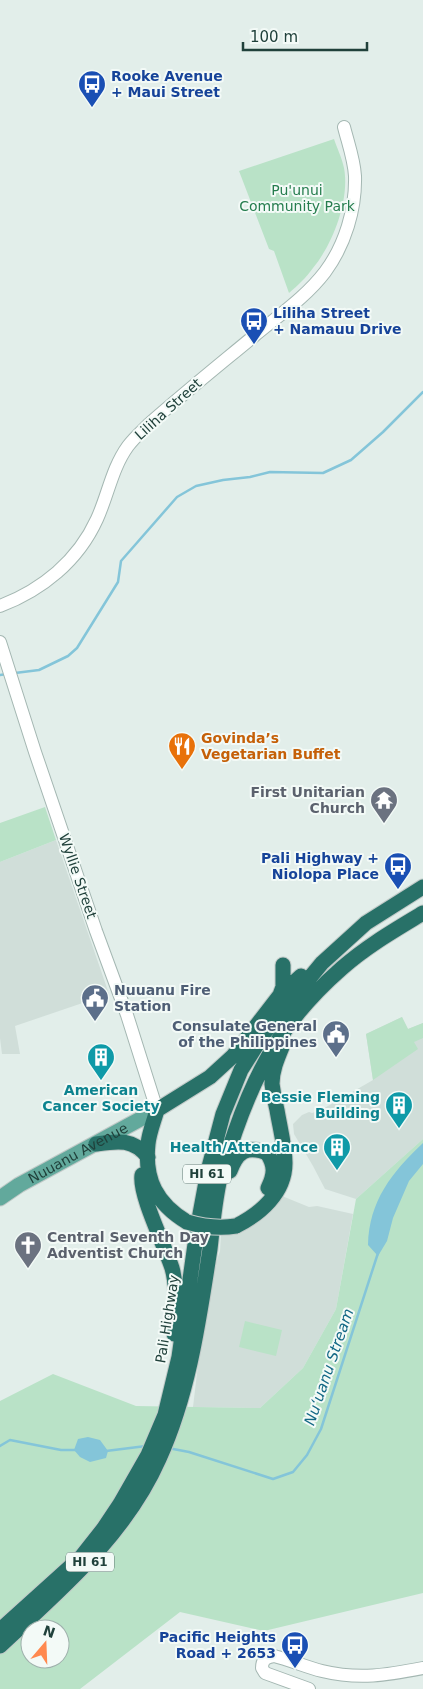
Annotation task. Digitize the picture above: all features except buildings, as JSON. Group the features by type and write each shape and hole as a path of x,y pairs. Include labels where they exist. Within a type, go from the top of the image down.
{"highway":[{"name":"Pali Highway","path":"170,1417 197,1230 208,1171 223,1114 242,1070 265,1032 322,963 366,923 423,887"},
{"name":"Pali Highway","path":"0,1646 89,1563 112,1535 145,1486 190,1362 222,1171 256,1078 273,1046 298,1011 344,966 375,943 423,913"},
{"path":"190,1218 174,1214 163,1204 152,1186 148,1143 157,1110 210,1077 233,1056 280,995 307,971 322,963"},
{"path":"235,1222 251,1219 263,1210 274,1196 283,1178 285,1164 272,1084 273,1073 283,1044 298,1011"},
{"path":"157,1110 158,1132 155,1160 160,1182 171,1199 190,1218 205,1227 221,1229 235,1222 257,1204 266,1192 274,1172 271,1159 267,1153 252,1149 238,1155 234,1161 220,1211 212,1235"},
{"path":"96,1144 123,1141 142,1150 148,1157"},
{"path":"148,1157 143,1165 141,1178 144,1193 172,1267 176,1287 170,1417"},
{"name":"Pali Highway","path":"0,1630 82,1556 154,1458"}],"main road":[{"name":"Nuuanu Avenue","path":"0,1198 19,1185 157,1110"}],"street":[{"name":"Liliha Street","path":"0,606 17,599 44,583 84,543 94,526 113,475 129,445 149,424 309,289 324,272 335,256 350,219 355,188 344,127"},
{"name":"Wyllie Street","path":"0,642 35,752 96,931 127,1015 157,1110"},
{"path":"309,1689 265,1673 262,1668 263,1661 274,1656 320,1671 355,1677 387,1675 423,1668"}],"shaded area":[{"path":"56,840 109,994 15,1026 20,1054 2,1054 0,1038 0,862"},
{"path":"402,1017 408,1029 423,1023 423,1139 356,1199 325,1189 294,1134 293,1124 302,1115 321,1110 373,1080 366,1034"},
{"path":"282,1196 309,1207 317,1206 353,1214 336,1309 303,1368 260,1408 193,1407 207,1289 220,1251 221,1235 240,1231 258,1222"}],"green space":[{"name":"Pu'unui Community Park","path":"334,139 343,164 345,180 342,207 338,221 320,258 305,278 289,293 274,251 269,249 239,171"},
{"path":"45,807 56,840 0,862 0,823"},
{"path":"402,1017 408,1029 423,1023 423,1038 414,1042 418,1049 373,1080 366,1034"},
{"path":"423,1139 423,1593 264,1631 180,1612 80,1689 0,1689 0,1401 53,1374 136,1406 260,1408 303,1368 336,1309 356,1199"},
{"path":"245,1321 282,1330 276,1356 239,1347"}],"water":[{"path":"423,1143 423,1164 409,1181 393,1218 387,1241 378,1256 368,1245 369,1229 378,1201 392,1176"},
{"path":"88,1437 100,1440 108,1451 106,1458 90,1462 80,1457 74,1450 78,1439"}],"waterway":[{"path":"15,673 39,670 68,656 77,648 118,582 121,561 177,497 196,486 270,472 323,473 351,460 383,432 423,392"},
{"path":"0,675 7,674"},
{"name":"Nuʻuanu Stream","path":"168,1448 189,1452 273,1479 293,1472 307,1455 321,1429 378,1253"},
{"name":"Nuʻuanu Stream","path":"0,1446 10,1440 61,1450 76,1450"},
{"name":"Nuʻuanu Stream","path":"106,1451 146,1446"}],"place":[{"name":"Rooke Avenue + Maui Street","path":"92,108"},
{"name":"Liliha Street + Namauu Drive","path":"254,345"},
{"name":"Govinda’s Vegetarian Buffet","path":"182,770"},
{"name":"First Unitarian Church","path":"384,824"},
{"name":"Pali Highway + Niolopa Place","path":"398,890"},
{"name":"Nuuanu Fire Station","path":"95,1022"},
{"name":"Consulate General of the Philippines","path":"336,1058"},
{"name":"American Cancer Society","path":"101,1081"},
{"name":"Bessie Fleming Building","path":"399,1129"},
{"name":"Health/Attendance","path":"337,1171"},
{"name":"Central Seventh Day Adventist Church","path":"28,1269"},
{"name":"Pacific Heights Road + 2653","path":"295,1669"}]}
